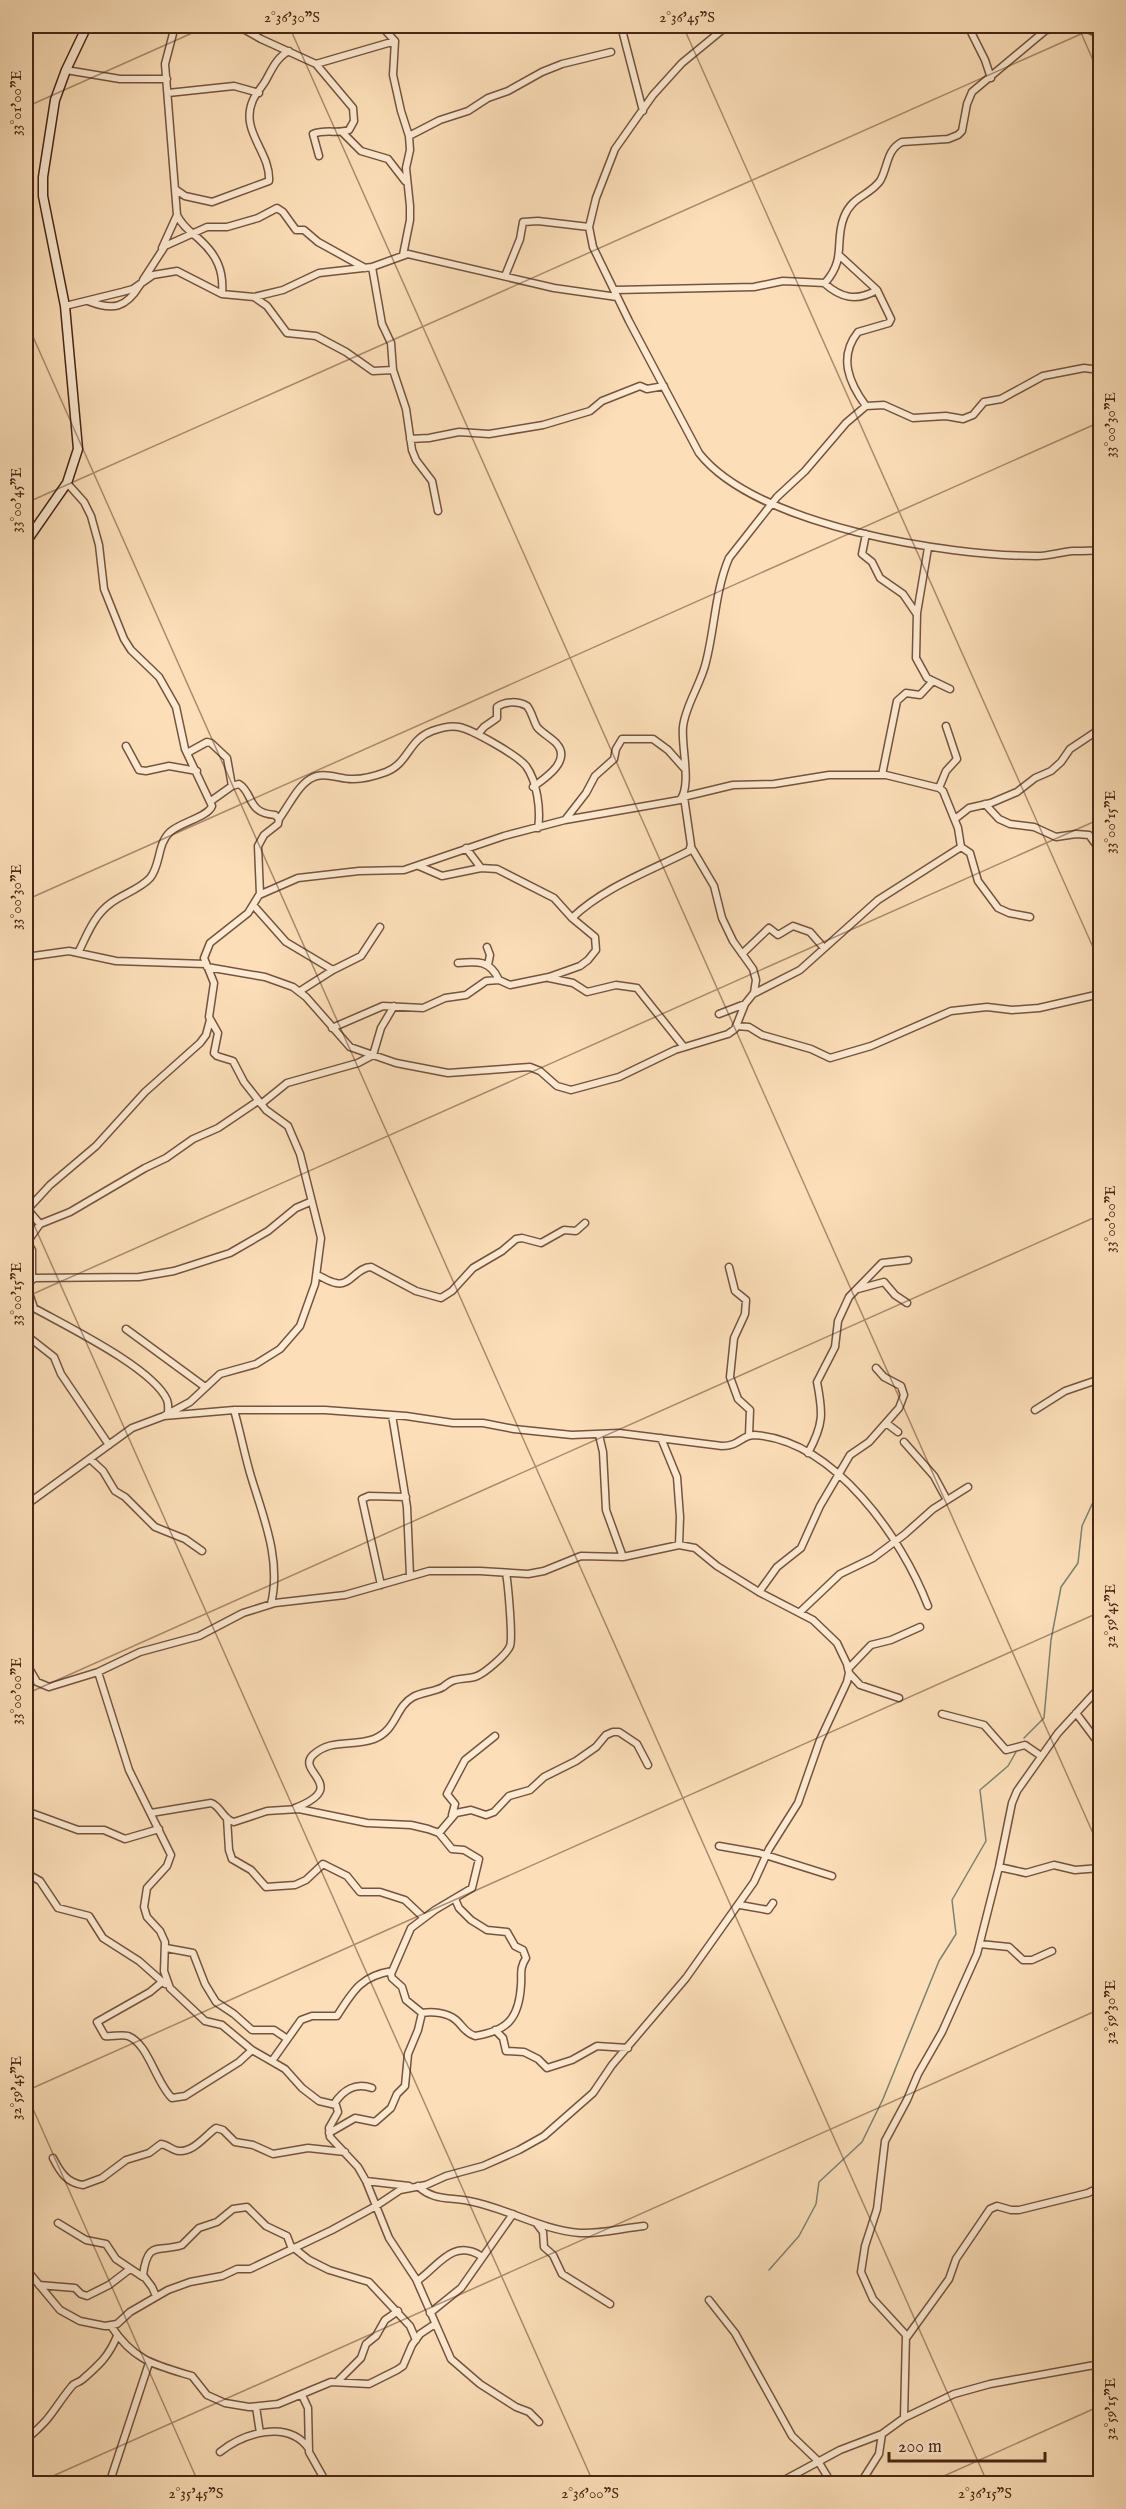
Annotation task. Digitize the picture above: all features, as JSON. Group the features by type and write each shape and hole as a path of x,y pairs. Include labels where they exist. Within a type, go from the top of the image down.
{"street":[{"path":"26,542 67,483 79,443 64,306 43,196 43,177 52,113 66,70 87,26"},
{"path":"88,301 110,307 124,303 133,297 162,248 177,214 166,60 175,26"},
{"path":"238,26 316,64 355,111 352,125 342,132"},
{"path":"381,26 395,41 393,75 409,136 410,150 405,168 410,220 403,255"},
{"path":"621,26 644,111"},
{"path":"727,26 682,63 653,96 614,152 596,198 589,227 593,248 685,430 705,461 737,486 772,503 816,520 928,548 1038,556 1101,550"},
{"path":"968,26 991,78"},
{"path":"824,283 840,256 841,226 847,210 856,199 880,180 897,144 948,139 958,135 964,125 969,97 1036,37 1051,28 1082,26 1101,35"},
{"path":"316,64 395,41"},
{"path":"175,189 185,196 213,202 268,182 268,168 250,127 250,109 275,64 282,55 289,51"},
{"path":"409,136 440,120 468,111 488,98 508,91 552,68 611,52"},
{"path":"66,70 120,80 167,79"},
{"path":"168,93 234,86 259,93"},
{"path":"319,156 313,134 326,130 342,132 361,151 388,159 399,171 408,188"},
{"path":"162,248 209,227 227,227 258,218 278,208 296,230 304,230 318,242 369,268 382,324 391,342 393,370 406,406 414,457 433,485 438,511"},
{"path":"177,214 192,234 204,244 222,272 222,294"},
{"path":"505,276 520,239 523,222 538,221 589,227"},
{"path":"64,306 133,289 153,275 177,271 222,294 254,297 283,290 319,273 369,268 403,255 416,255 554,288 616,294 754,287 783,282 824,283 845,297 865,296 877,290"},
{"path":"840,256 877,290 887,308 891,322 858,332 852,339 847,373 851,385 866,406"},
{"path":"254,297 266,305 287,333 316,336 346,352 373,371 393,370"},
{"path":"26,957 69,951 116,961 206,965 265,977 300,991 350,1047 411,1067 448,1073 530,1067 540,1071 557,1086 571,1090 628,1074 684,1047 728,1034 736,1026 745,1004 753,994 756,983 753,969 722,918 714,886 691,847 683,797 686,790 684,719 699,687 706,662 718,594 729,558 772,503 805,471 840,429 866,406 884,405 913,418 946,416 963,419 973,415 984,402 1001,399 1044,376 1084,368 1101,370"},
{"path":"410,439 459,432 489,434 541,425 590,411 602,401 640,386 647,389 664,386"},
{"path":"67,483 84,502 92,516 99,545 104,589 124,639 131,650 159,677 176,707 187,753 212,806 209,812 187,821 168,833 149,879 109,904 101,912 78,953"},
{"path":"866,534 862,554 870,560 880,578 903,594 917,613"},
{"path":"928,548 917,613 916,658 924,674 932,682 950,689"},
{"path":"882,775 897,701 906,693 920,694 932,682"},
{"path":"478,734 484,726 497,718 497,707 500,705 515,703 527,706 536,726 557,744 562,753 554,769 533,787"},
{"path":"40,1224 27,1210 50,1185 96,1146 145,1092 206,1035 214,983 204,955 210,943 254,906 260,894 258,846 264,835 278,824 279,819 303,785 310,779 326,775 352,779 367,778 389,771 405,758 413,742 420,736 447,726 458,726 478,734 524,764 540,812 538,828"},
{"path":"939,788 946,771 957,759 946,726"},
{"path":"955,819 969,808 1017,792 1035,777 1051,771 1070,749 1101,729"},
{"path":"565,820 584,797 596,777 614,759 616,749 622,739 652,738 684,768"},
{"path":"187,753 204,743 211,743 227,758 232,786"},
{"path":"126,746 139,770 146,771 170,766 197,771"},
{"path":"260,894 307,876 366,870 404,870 504,836 565,820 676,801 683,797 733,785 774,784 820,776 882,775 939,788 945,795 955,819 961,847 970,853 978,881 998,908 1009,914 1030,917"},
{"path":"211,801 232,786 241,785 257,808 279,819"},
{"path":"985,804 1004,822 1034,827 1056,837 1089,835 1101,850"},
{"path":"572,918 598,897 668,860 688,853 691,847"},
{"path":"753,994 795,973 878,900 961,847"},
{"path":"466,848 481,868"},
{"path":"332,1028 376,1008 394,1006 423,1008 445,998 466,995 486,981 499,980 510,985 549,977 580,966 596,950 595,937 572,918 549,894 495,868 481,868 442,876 419,866"},
{"path":"254,906 286,942 333,970"},
{"path":"742,954 769,928 778,935 793,926 810,932 824,948"},
{"path":"300,991 333,970 362,956 380,927"},
{"path":"487,947 490,955 488,965"},
{"path":"458,963 476,961 488,965 499,980"},
{"path":"549,977 575,984 587,992 616,985 637,988 684,1047"},
{"path":"736,1026 746,1026 762,1035 811,1049 830,1058 871,1046 951,1011 987,1007 1012,1010 1039,1008 1101,994"},
{"path":"719,1014 745,1004"},
{"path":"32,1279 32,1250 27,1240 40,1224 70,1212 166,1158 193,1139 218,1128 287,1083 358,1063 373,1055 381,1028 394,1006"},
{"path":"26,1505 132,1428 166,1415 190,1402 220,1374 255,1364 280,1349 293,1336 303,1320 317,1275 321,1238 310,1202 304,1168 290,1129 271,1116 259,1102 244,1082 234,1062 215,1055 218,1033 210,1019"},
{"path":"166,1415 167,1400 143,1374 73,1329 34,1308 26,1284 32,1279 139,1277 174,1271 230,1253 268,1231 296,1208 310,1202"},
{"path":"317,1275 339,1284 345,1283 360,1269 372,1267 416,1291 441,1298 452,1291 473,1268 502,1251 516,1239 522,1238 539,1243 564,1230 576,1231 585,1223"},
{"path":"808,1453 820,1424 822,1400 817,1382 835,1347 837,1326 842,1310 855,1290 882,1263 908,1260"},
{"path":"729,1267 735,1291 746,1300 745,1314 734,1338 730,1377 738,1399 750,1410 749,1435"},
{"path":"855,1290 884,1282 895,1295 907,1303"},
{"path":"126,1329 205,1387"},
{"path":"26,1335 54,1357 61,1374 109,1445"},
{"path":"759,1592 777,1567 801,1548 838,1474 853,1451 868,1443 901,1403 903,1392 901,1386 884,1377 876,1368"},
{"path":"1035,1410 1065,1391 1101,1378"},
{"path":"166,1415 234,1410 326,1410 393,1415 453,1423 483,1423 514,1429 572,1435 620,1433 705,1445 732,1446 749,1435 783,1442 808,1453 838,1474 897,1541 928,1606"},
{"path":"234,1410 268,1530 274,1582 271,1604"},
{"path":"393,1415 406,1497 410,1576"},
{"path":"886,1423 898,1432"},
{"path":"599,1435 603,1452 606,1510 622,1557"},
{"path":"661,1438 677,1477 680,1517 679,1545"},
{"path":"904,1442 934,1476 947,1500"},
{"path":"90,1459 103,1471 115,1491 130,1502 155,1527 182,1538 202,1551"},
{"path":"800,1612 840,1574 873,1558 897,1541 933,1509 968,1487"},
{"path":"381,1585 362,1499 369,1496 406,1497"},
{"path":"26,1666 37,1682 46,1687 98,1672 140,1652 199,1636 243,1613 271,1604 345,1595 429,1571 535,1574 585,1555 622,1557 679,1545 695,1548 717,1566 759,1592 800,1612 832,1637 841,1650 848,1671 860,1685 899,1698"},
{"path":"294,1808 314,1798 321,1790 322,1783 310,1765 314,1755 331,1744 368,1741 379,1737 388,1731 403,1707 414,1696 439,1689 453,1680 478,1676 502,1656 511,1644 506,1573"},
{"path":"26,2269 53,2304 66,2314 88,2323 111,2326 156,2296 190,2282 216,2278 237,2269 250,2270 376,2206 400,2190 499,2160 544,2136 593,2093 606,2073 686,1978 740,1905 798,1803 820,1740 844,1691 848,1671 870,1646 891,1640 920,1627"},
{"path":"98,1672 129,1770 171,1858 148,1886 144,1907 147,1917 163,1934 166,1948 164,1971 170,1988"},
{"path":"907,2337 873,2299 863,2280 861,2263 877,2209 885,2141 918,2074 942,2032 980,1944 1012,1803 1041,1756 1076,1713 1101,1688"},
{"path":"1076,1713 1101,1746"},
{"path":"942,1714 984,1725 1006,1750 1025,1745 1041,1756"},
{"path":"452,1815 468,1810 486,1815 494,1812 509,1796 532,1789 544,1778 596,1748 606,1736 615,1731 637,1744 648,1765"},
{"path":"439,1833 452,1815 455,1804 447,1794 462,1764 469,1755 495,1736"},
{"path":"151,1813 211,1803 220,1809 230,1821 238,1821 267,1811 294,1808 335,1814 367,1823 411,1825 439,1833 449,1847 472,1854 479,1861 472,1888 424,1918 408,1933 402,1952 392,1971 392,1977 402,1987 406,2000 422,2013"},
{"path":"26,1811 78,1830 104,1830 125,1839 159,1829"},
{"path":"227,1818 229,1850 232,1859 250,1868 266,1887 300,1883 323,1864 346,1876 360,1892 380,1892 405,1900 424,1918"},
{"path":"719,1846 766,1856 832,1876"},
{"path":"999,1867 1023,1873 1037,1872 1054,1865 1075,1870 1101,1868"},
{"path":"26,1873 40,1881 58,1908 89,1916 103,1938 139,1961 205,2021 222,2025 252,2050 289,2072 302,2088 320,2101 338,2106 338,2112 330,2124 328,2133"},
{"path":"422,2013 432,2011 454,2018 470,2035 480,2035 509,2024 515,2014 521,1982 519,1974 526,1955 524,1950 515,1946 507,1932 487,1930 471,1920 459,1908 455,1899"},
{"path":"740,1905 768,1910 773,1903"},
{"path":"980,1944 1009,1947 1020,1958 1028,1960 1052,1951"},
{"path":"166,1948 193,1953 213,1998 247,2026 255,2031 274,2030 286,2038"},
{"path":"272,2061 295,2026 305,2018 337,2016 358,1986 373,1975 392,1971"},
{"path":"162,1982 150,1992 97,2022 105,2036 128,2036 140,2044 162,2085 172,2098 185,2096 239,2062 252,2050"},
{"path":"328,2133 355,2118 373,2122 391,2108 397,2094 405,2086 408,2054 422,2013"},
{"path":"495,2030 503,2038 506,2051 524,2052 538,2059 547,2068 572,2060 597,2046 628,2048"},
{"path":"334,2104 343,2092 355,2087 372,2088"},
{"path":"53,2158 59,2170 68,2180 83,2185 102,2178 126,2160 147,2154 161,2144 177,2151 183,2151 203,2141 216,2128 223,2130 235,2142 257,2146 273,2154 308,2148 345,2152"},
{"path":"328,2133 366,2181 389,2238 417,2281 450,2356 460,2368 511,2404 530,2412 539,2422"},
{"path":"366,2181 409,2187"},
{"path":"418,2186 433,2197 472,2202 537,2224 582,2233 644,2226"},
{"path":"904,2418 907,2337 949,2279 956,2259 993,2207 1019,2210 1088,2193 1101,2187"},
{"path":"143,2277 148,2258 156,2247 182,2245 197,2229 217,2222 230,2211 242,2206 248,2207 266,2226 286,2236 293,2249 309,2260 329,2270 369,2282 398,2311 410,2326 416,2340"},
{"path":"430,2313 461,2288 481,2256 502,2232 513,2214"},
{"path":"58,2223 86,2240 106,2244 116,2259 143,2277 156,2296"},
{"path":"537,2224 543,2233 543,2246 553,2255 561,2273 610,2304"},
{"path":"417,2281 428,2273 436,2262 455,2252 469,2250 481,2256"},
{"path":"39,2285 75,2288 87,2296 109,2285 130,2269"},
{"path":"709,2300 735,2333 792,2436 818,2461 832,2484"},
{"path":"111,2326 130,2350 149,2363 194,2376 202,2391 212,2398 237,2405 256,2407 278,2404 338,2381 362,2358 366,2344 376,2336 385,2320 398,2311"},
{"path":"338,2381 369,2384 397,2370 403,2366 416,2340 435,2324"},
{"path":"26,2439 52,2416 74,2384 82,2381 93,2368 106,2359 117,2336"},
{"path":"109,2484 149,2363"},
{"path":"777,2484 840,2450 882,2434 904,2418 949,2396 1028,2376 1101,2364"},
{"path":"303,2395 308,2408 309,2449"},
{"path":"256,2407 260,2433"},
{"path":"220,2452 235,2441 260,2433 294,2435 309,2449 327,2484"},
{"path":"860,2484 879,2454 882,2434"}],"waterway":[{"path":"1024,1738 1044,1718 1051,1640 1061,1587 1078,1563 1082,1526 1100,1487"},
{"path":"769,2270 799,2236 816,2204 819,2182 862,2142 883,2099 939,1961 956,1934 952,1900 986,1841 980,1790 1008,1766 1016,1752"}]}
